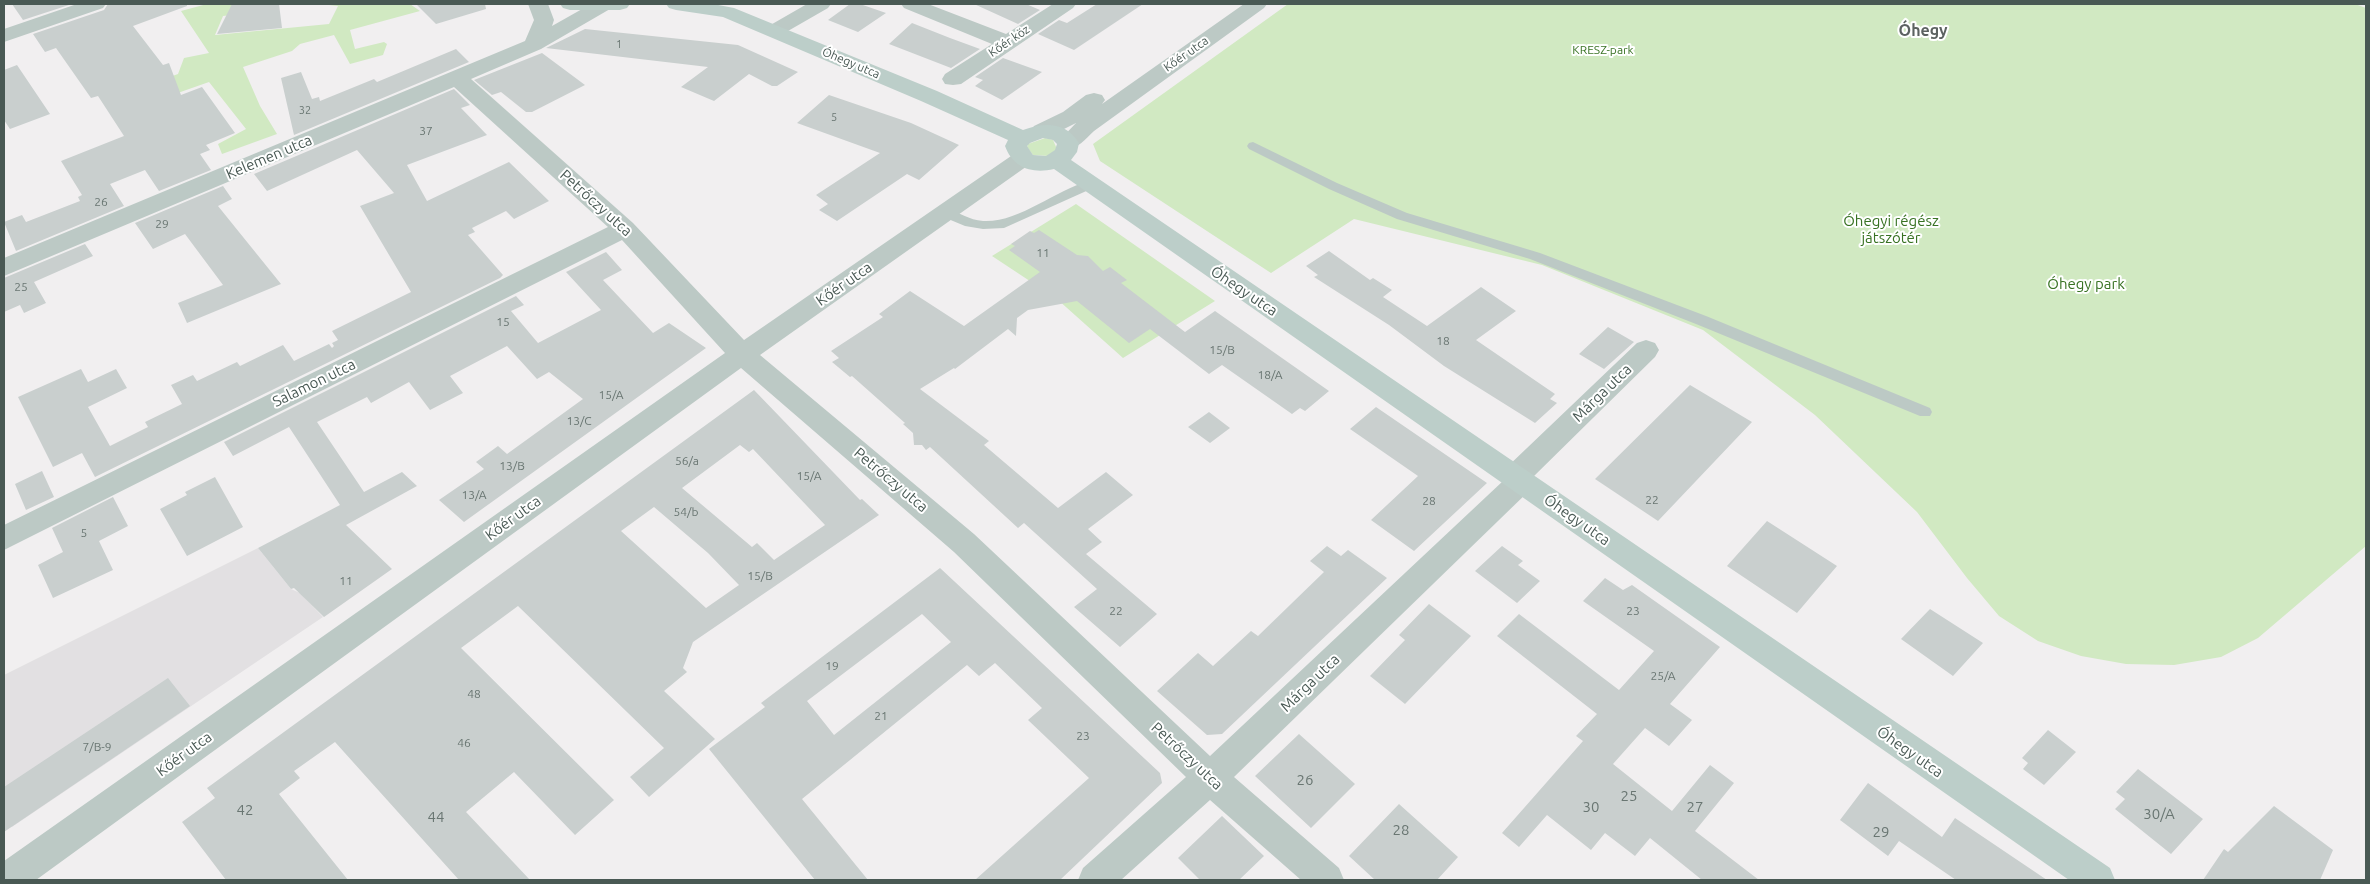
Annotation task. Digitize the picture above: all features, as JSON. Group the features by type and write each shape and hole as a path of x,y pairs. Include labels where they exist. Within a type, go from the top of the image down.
{"street":[{"path":"4,36 96,4"},
{"path":"534,45 544,20 538,4"},
{"path":"570,4 612,4"},
{"name":"Kelemen utca","path":"4,268 534,45 612,4"},
{"name":"Óhegy utca","path":"676,4 723,8 929,96 1029,143 1060,134 1063,152 1089,185 1518,479 1951,781 2098,880"},
{"path":"774,31 821,4"},
{"path":"911,4 1007,42"},
{"name":"Kőér köz","path":"953,79 1066,4"},
{"name":"Kőér utca","path":"7,880 742,354 946,213 1029,143 1071,117 1230,4"},
{"name":"Kőér utca","path":"1063,152 1086,126 1257,4"},
{"name":"Petrőczy utca","path":"457,78 625,228 742,354 964,542 1210,778 1327,880"},
{"name":"Óhegy utca","path":"1029,143 1032,164 1043,165 1063,152"},
{"name":"Salamon utca","path":"4,538 625,228"},
{"name":"Márga utca","path":"1095,880 1210,778 1518,479 1646,350"}],"lane":[{"path":"1253,146 1333,186 1402,216 1535,256 1701,320 1924,412"},
{"path":"946,213 965,222 983,225 1004,224 1089,185"}],"shaded area":[{"path":"258,548 291,589 300,593 323,617 12,827 4,815 4,675"}],"green space":[{"path":"207,4 235,4 232,15 223,16 215,35 329,24 338,6 330,4 410,4 420,11 350,30 355,49 384,42 387,44 383,55 350,64 334,35 300,44 292,51 243,67 260,106 277,134 222,154 218,144 246,129 209,82 172,95 141,87 178,74 184,58 209,53 181,11"},
{"name":"Óhegy park","path":"1288,4 2355,4 2366,8 2366,546 2258,638 2221,657 2174,665 2126,664 2081,656 2038,641 1999,616 1967,578 1917,512 1815,415 1703,330 1542,265 1354,219 1271,273 1100,161 1093,144"},
{"path":"1045,138 1053,140 1057,149 1048,156 1033,155 1027,147 1028,144"},
{"path":"1076,204 1215,301 1123,358 1057,299 992,256"}],"building":[{"path":"12,4 72,4 23,20"},
{"path":"108,4 187,4 187,6 133,26 163,65 169,63 181,95 202,87 235,133 206,145 210,150 200,154 211,170 159,191 145,170 110,184 124,206 16,251 4,222 22,215 26,222 80,201 78,197 82,195 61,161 124,136 98,96 91,98 56,48 45,52 33,34 104,10"},
{"path":"232,4 279,4 282,28 217,34"},
{"path":"416,4 485,4 486,9 436,24"},
{"path":"850,4 860,4 886,13 858,32 828,20"},
{"path":"974,4 1026,4 1040,10 1018,24"},
{"path":"1097,4 1143,4 1074,50 1038,34 1059,20 1067,23"},
{"path":"912,23 980,49 951,68 889,44"},
{"path":"585,29 738,45 798,72 777,86 772,86 749,74 714,101 681,87 708,67 546,48"},
{"path":"456,49 469,62 294,135 281,78 301,72 312,99 319,97 320,101 374,79 377,82"},
{"path":"542,53 585,85 532,112 526,112 501,92 492,95 474,80"},
{"path":"1003,58 1042,72 1002,100 975,86 983,80 975,77"},
{"path":"17,65 50,114 10,129 4,120 4,70"},
{"path":"454,89 470,105 461,108 487,135 407,165 427,201 509,162 549,201 514,219 506,211 472,228 475,232 468,235 503,275 500,278 95,477 82,453 53,467 18,397 81,369 88,382 116,369 127,388 88,407 110,446 148,427 145,422 182,404 171,385 193,375 197,381 237,362 240,366 283,345 294,361 329,344 332,348 334,346 332,343 338,340 332,331 411,292 360,206 394,193 357,150 267,191 254,174"},
{"path":"829,95 911,123 959,145 919,180 907,174 837,221 819,210 828,204 816,195 880,153 797,123"},
{"path":"223,186 232,199 218,206 281,284 187,323 178,303 223,285 185,234 153,249 135,223"},
{"path":"1039,230 1077,255 1088,256 1103,271 1110,267 1127,280 1121,283 1185,332 1215,311 1329,391 1305,411 1300,408 1292,414 1222,365 1209,374 1150,329 1129,343 1077,301 1028,310 1017,318 1016,336 1008,329 955,369 920,389 989,441 984,445 1058,508 1106,472 1133,495 1088,529 1102,542 1086,554 1157,614 1120,647 1074,607 1097,589 1024,523 1018,528 930,447 926,450 922,445 914,445 913,433 903,424 905,423 852,376 850,377 832,362 839,358 831,351 883,317 879,314 910,291 964,326 1040,272 1009,250 1015,246 1011,244 1030,231 1034,233"},
{"path":"85,244 93,256 34,282 46,303 24,313 20,305 4,312 4,278"},
{"path":"1329,251 1370,280 1373,278 1392,290 1383,297 1427,326 1481,287 1516,311 1476,340 1555,394 1550,399 1557,403 1535,423 1444,366 1389,325 1314,277 1318,275 1306,266"},
{"path":"606,252 622,270 603,280 653,333 669,323 706,348 464,522 439,500 484,469 476,462 498,446 507,454 583,399 549,372 537,379 507,346 450,376 463,393 430,410 409,382 371,403 367,397 317,422 364,492 402,472 417,486 346,525 392,569 324,617 294,588 291,589 258,548 340,505 289,427 233,456 224,442 516,296 524,305 511,311 538,343 601,310 566,272"},
{"path":"1608,327 1634,342 1604,369 1579,354"},
{"path":"1690,385 1752,422 1658,521 1595,479"},
{"path":"754,390 860,500 862,499 879,515 693,642 683,668 687,672 664,691 715,739 649,797 630,777 664,748 518,606 461,648 614,800 575,835 514,772 466,812 530,880 459,880 335,742 294,771 300,778 279,794 348,880 226,880 182,822 215,798 207,788","holes":["740,445 749,452 753,449 825,525 774,560 757,543 752,547 682,488","654,507 708,553 739,585 706,608 621,531"]},
{"path":"1376,407 1487,483 1414,551 1371,520 1418,476 1350,429"},
{"path":"1209,412 1230,428 1210,443 1188,427"},
{"path":"42,471 54,497 26,510 15,484"},
{"path":"215,477 243,527 187,556 160,509 187,495 185,492"},
{"path":"113,497 128,526 99,541 113,570 53,598 38,565 63,552 52,528"},
{"path":"1767,521 1837,566 1797,613 1727,566"},
{"path":"1327,546 1341,556 1348,550 1387,578 1222,734 1207,735 1157,691 1198,653 1213,666 1251,631 1258,636 1324,572 1310,561"},
{"path":"1502,546 1523,561 1518,565 1540,581 1517,603 1475,571"},
{"path":"940,568 1160,773 1162,783 1060,880 975,880 1089,778 1028,720 1042,708 995,663 979,676 967,665 802,799 868,880 815,880 709,749 765,707 761,703","holes":["922,614 951,642 834,735 807,701"]},
{"path":"1605,578 1623,590 1632,585 1720,647 1670,704 1692,720 1669,746 1645,728 1613,764 1672,811 1710,765 1734,783 1695,831 1759,880 1702,880 1650,838 1635,856 1605,833 1591,850 1547,815 1519,847 1502,833 1583,741 1576,736 1597,714 1497,636 1519,614 1619,690 1654,651 1583,601"},
{"path":"1429,604 1471,636 1405,704 1370,676 1405,640 1399,635"},
{"path":"1930,609 1983,643 1953,676 1901,639"},
{"path":"168,678 190,706 4,832 4,787"},
{"path":"2048,730 2076,752 2044,785 2023,769 2028,763 2022,758"},
{"path":"1299,734 1355,784 1311,828 1255,776"},
{"path":"2138,769 2203,819 2171,854 2115,809 2125,799 2116,792"},
{"path":"1868,783 1942,837 1955,818 2047,880 1956,880 1899,841 1888,856 1840,820"},
{"path":"1399,804 1458,857 1437,880 1375,880 1349,856"},
{"path":"2274,806 2333,850 2320,880 2203,880 2224,849 2228,852"},
{"path":"1222,816 1264,856 1239,880 1200,880 1178,858"}],"district":[{"name":"Óhegy","path":"1923,31"}],"park label":[{"name":"KRESZ-park","path":"1603,50"},
{"name":"Óhegyi régész játszótér","path":"1891,230"}]}
